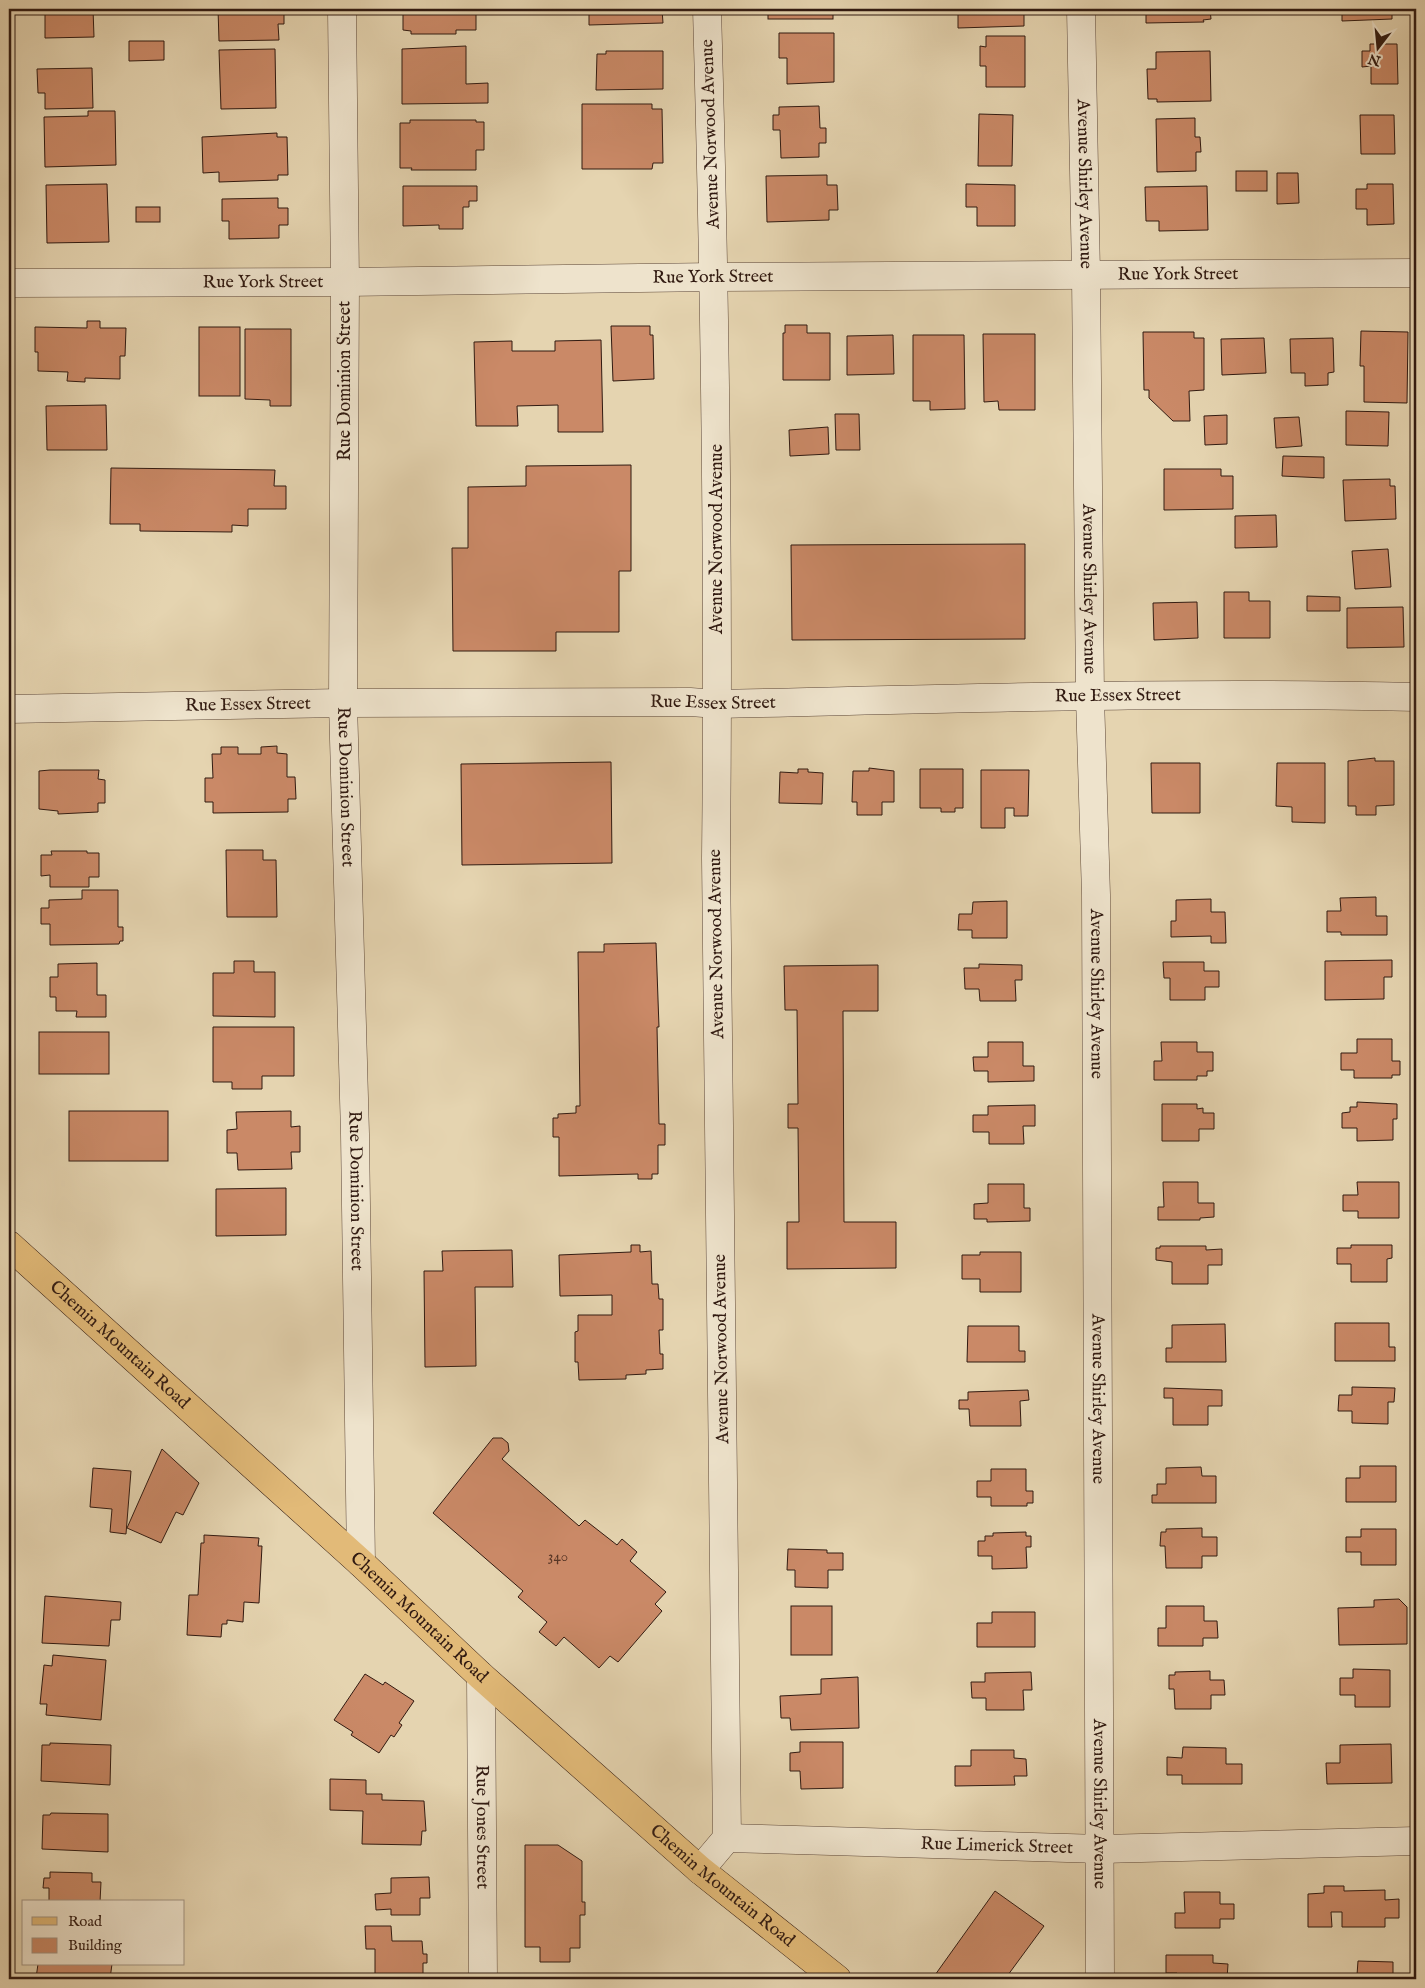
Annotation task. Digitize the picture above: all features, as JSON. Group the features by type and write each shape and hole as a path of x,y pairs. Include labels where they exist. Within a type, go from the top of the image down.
{"main road":[{"name":"Chemin Mountain Road","path":"9,1245 361,1563 481,1676 700,1870 837,1979"}],"street":[{"name":"Rue Dominion Street","path":"342,9 345,282 343,702 355,1134 361,1563"},
{"name":"Avenue Norwood Avenue","path":"707,9 715,277 718,704 716,858 727,1838"},
{"name":"Avenue Shirley Avenue","path":"1081,9 1086,275 1090,697 1096,905 1100,1979"},
{"name":"Rue York Street","path":"9,283 1416,273"},
{"name":"Rue Essex Street","path":"9,709 343,702 690,702 718,704 1322,695 1416,698"},
{"name":"Rue Jones Street","path":"481,1676 483,1979"},
{"name":"Rue Limerick Street","path":"727,1838 1100,1849 1416,1841"},
{"path":"700,1870 727,1838"}],"building":[{"path":"45,9 93,9 94,37 45,38"},
{"path":"218,9 284,9 284,24 278,24 279,40 219,41"},
{"path":"403,9 484,9 484,12 476,12 476,30 456,30 456,34 411,34 411,31 403,30"},
{"path":"589,9 662,9 663,23 589,25"},
{"path":"768,9 833,9 833,19 768,19"},
{"path":"958,9 1024,9 1024,26 958,28"},
{"path":"1146,9 1210,9 1211,19 1203,20 1204,22 1146,23"},
{"path":"1334,9 1392,9 1392,19 1342,21 1342,11 1334,11"},
{"path":"779,33 834,33 834,82 787,84 787,58 779,58"},
{"path":"986,36 1025,36 1025,87 986,87 986,66 980,66 980,46 986,47"},
{"path":"129,41 164,41 164,60 129,61"},
{"path":"1370,44 1397,44 1398,84 1371,84 1371,66 1362,67 1362,51 1370,51"},
{"path":"466,46 466,84 488,83 488,103 402,104 402,49"},
{"path":"275,49 276,108 221,109 219,50"},
{"path":"606,51 663,51 663,89 596,90 597,54 606,54"},
{"path":"1210,51 1211,101 1157,102 1157,99 1148,99 1147,69 1156,69 1156,52"},
{"path":"92,68 93,108 45,109 45,93 38,93 37,69"},
{"path":"582,104 652,104 652,109 662,109 663,163 653,163 652,169 582,169"},
{"path":"819,106 820,128 826,128 826,143 819,143 819,157 781,158 780,130 773,130 773,115 779,115 779,107"},
{"path":"88,111 115,111 116,165 45,167 44,117 88,116"},
{"path":"979,114 1013,115 1012,166 978,166"},
{"path":"1360,115 1394,115 1395,154 1361,154"},
{"path":"1195,118 1195,137 1200,137 1201,152 1196,152 1196,171 1157,172 1156,119"},
{"path":"410,120 476,120 476,122 484,122 484,150 476,150 476,170 411,170 412,168 400,168 400,123 410,123"},
{"path":"277,133 277,137 287,137 288,175 278,175 278,180 219,182 219,172 203,173 202,137"},
{"path":"1236,171 1267,171 1267,191 1236,191"},
{"path":"1277,173 1298,173 1299,203 1277,204"},
{"path":"827,175 827,185 837,185 838,210 829,210 829,220 767,222 766,176"},
{"path":"107,184 109,242 47,243 46,185"},
{"path":"966,184 1015,185 1015,226 977,226 977,207 966,207"},
{"path":"1367,184 1393,184 1394,224 1367,225 1367,209 1356,209 1356,189 1367,189"},
{"path":"403,186 477,186 477,201 469,201 469,207 463,207 463,229 439,229 439,225 403,226"},
{"path":"1207,186 1208,230 1159,231 1159,221 1146,221 1145,187"},
{"path":"278,198 278,208 288,208 288,225 279,225 279,238 229,239 229,221 222,221 222,199"},
{"path":"136,207 160,207 160,222 136,222"},
{"path":"87,321 100,321 100,328 126,328 125,356 120,356 120,379 85,378 85,382 67,381 68,372 38,371 38,352 35,352 35,327 87,328"},
{"path":"785,325 807,325 807,333 830,333 830,380 783,380 783,333 785,333"},
{"path":"611,326 650,326 650,335 653,335 654,379 613,381"},
{"path":"199,327 240,327 240,396 199,396"},
{"path":"245,329 291,329 291,406 270,406 270,400 245,399"},
{"path":"1361,331 1408,332 1407,403 1364,402 1364,366 1360,366"},
{"path":"1143,332 1194,332 1194,338 1204,338 1204,390 1189,391 1190,421 1173,421 1149,398 1149,390 1144,390"},
{"path":"983,334 1035,334 1035,410 999,410 998,401 984,402"},
{"path":"893,335 894,374 847,375 847,336"},
{"path":"913,335 964,335 965,409 930,410 930,401 913,401"},
{"path":"1264,338 1266,373 1222,375 1221,339"},
{"path":"1333,338 1334,372 1328,373 1328,385 1305,386 1305,373 1291,373 1290,339"},
{"path":"601,340 603,432 558,432 558,405 517,406 518,426 476,426 474,342 512,341 512,351 555,351 555,341"},
{"path":"106,405 107,450 47,450 46,406"},
{"path":"1346,411 1389,412 1388,446 1346,445"},
{"path":"835,414 859,414 860,450 836,450"},
{"path":"1227,415 1227,444 1205,445 1204,416"},
{"path":"1299,417 1302,446 1276,448 1274,418"},
{"path":"828,427 829,454 790,456 789,430"},
{"path":"1283,456 1324,457 1324,478 1282,476"},
{"path":"631,465 631,571 619,571 619,632 556,632 556,651 453,651 452,548 468,548 468,487 526,486 526,466"},
{"path":"111,468 275,470 274,486 286,486 286,509 248,509 248,526 232,525 232,532 140,531 140,524 110,524"},
{"path":"1164,469 1221,469 1221,476 1233,476 1233,509 1164,510"},
{"path":"1390,479 1390,486 1395,486 1396,519 1345,521 1343,480"},
{"path":"1276,515 1277,547 1235,548 1235,516"},
{"path":"1025,544 1025,639 792,640 791,545"},
{"path":"1388,549 1391,587 1355,589 1352,551"},
{"path":"1224,592 1249,592 1249,601 1270,601 1270,638 1224,638"},
{"path":"1307,596 1340,597 1340,611 1307,611"},
{"path":"1197,602 1198,638 1154,640 1153,603"},
{"path":"1403,607 1404,647 1347,648 1347,608"},
{"path":"277,746 277,753 287,754 287,777 295,777 296,799 288,799 288,812 213,813 213,802 205,802 205,778 213,778 212,754 221,754 221,747 238,747 238,754 261,754 261,747"},
{"path":"1375,758 1375,761 1394,761 1394,805 1376,806 1376,815 1356,815 1356,806 1348,806 1348,761"},
{"path":"611,762 612,863 462,865 461,764"},
{"path":"1151,763 1200,763 1200,813 1152,813"},
{"path":"1277,763 1325,763 1325,823 1292,822 1292,807 1276,806"},
{"path":"869,768 894,771 894,802 882,802 882,815 857,815 857,802 852,802 853,771 869,771"},
{"path":"798,769 808,769 808,772 823,773 822,804 779,803 780,772 798,773"},
{"path":"920,769 963,769 963,808 955,808 955,812 941,812 941,808 920,808"},
{"path":"99,770 98,779 105,780 105,803 98,803 98,812 58,814 58,811 39,809 39,771"},
{"path":"981,770 1029,770 1028,816 1014,816 1014,808 1005,808 1005,828 981,828"},
{"path":"226,850 263,850 263,860 276,860 277,917 227,917"},
{"path":"51,851 99,853 99,877 89,877 89,887 50,887 50,875 41,876 41,855 52,855"},
{"path":"82,890 118,890 118,927 123,927 123,941 120,941 119,944 50,945 50,924 41,924 41,908 49,908 49,900 82,899"},
{"path":"1376,897 1376,916 1387,916 1387,935 1341,935 1341,932 1327,932 1327,911 1341,911 1340,898"},
{"path":"1211,899 1211,912 1225,912 1226,943 1211,943 1211,936 1171,937 1171,921 1176,921 1176,900"},
{"path":"1007,901 1007,938 972,938 972,930 958,930 959,914 972,914 973,902"},
{"path":"656,943 659,1027 657,1027 659,1124 665,1124 665,1145 658,1145 658,1174 652,1174 652,1179 638,1179 638,1174 559,1176 559,1137 553,1137 553,1118 558,1118 558,1114 576,1113 576,1106 580,1106 578,952 604,952 604,944"},
{"path":"1392,960 1392,977 1384,977 1384,999 1325,1000 1325,961"},
{"path":"234,961 254,961 254,972 275,972 275,1017 213,1016 213,973 234,973"},
{"path":"1163,962 1204,962 1204,971 1219,971 1219,987 1205,987 1205,1000 1170,1000 1170,978 1164,978"},
{"path":"97,963 97,995 106,995 106,1017 76,1017 77,1011 56,1011 56,997 50,997 50,977 58,977 58,964"},
{"path":"979,964 1022,965 1022,980 1015,980 1016,1001 980,1001 979,989 965,989 964,968 979,968"},
{"path":"878,965 878,1011 843,1011 844,1222 896,1222 896,1268 787,1269 787,1222 799,1222 798,1128 788,1128 788,1104 798,1104 797,1010 785,1010 784,966"},
{"path":"213,1027 294,1027 294,1076 262,1076 262,1089 232,1089 232,1082 213,1082"},
{"path":"39,1032 109,1032 109,1074 39,1074"},
{"path":"1357,1039 1392,1039 1392,1061 1400,1061 1400,1075 1392,1075 1392,1078 1354,1078 1354,1070 1341,1070 1341,1053 1357,1053"},
{"path":"988,1042 1023,1042 1023,1066 1034,1066 1034,1081 988,1082 988,1071 974,1071 973,1057 988,1057"},
{"path":"1161,1042 1197,1042 1197,1052 1213,1052 1213,1071 1207,1071 1207,1076 1197,1076 1197,1080 1154,1080 1154,1061 1162,1061"},
{"path":"1357,1102 1397,1104 1397,1119 1393,1119 1393,1140 1357,1141 1357,1128 1342,1128 1342,1113 1350,1112 1350,1107 1357,1107"},
{"path":"1162,1104 1197,1104 1197,1109 1203,1108 1203,1113 1214,1113 1214,1129 1199,1129 1199,1141 1162,1141"},
{"path":"1035,1105 1035,1126 1023,1126 1024,1144 989,1144 989,1132 973,1132 973,1115 988,1115 988,1106"},
{"path":"69,1111 168,1111 168,1161 69,1161"},
{"path":"291,1111 291,1127 300,1126 300,1152 291,1152 292,1169 238,1170 237,1153 227,1153 227,1130 237,1129 236,1112"},
{"path":"1163,1182 1198,1182 1198,1203 1214,1203 1214,1217 1200,1218 1200,1220 1158,1220 1158,1207 1164,1207"},
{"path":"1357,1182 1399,1182 1399,1218 1358,1218 1358,1211 1343,1211 1343,1195 1358,1195"},
{"path":"988,1184 1024,1184 1024,1208 1030,1208 1030,1221 987,1222 987,1219 974,1219 974,1204 988,1203"},
{"path":"286,1188 286,1235 216,1236 216,1189"},
{"path":"631,1245 640,1245 640,1252 651,1251 652,1284 658,1284 659,1299 663,1299 663,1330 659,1330 660,1354 663,1354 663,1369 646,1370 646,1374 626,1375 626,1379 579,1380 578,1362 575,1362 575,1332 578,1331 578,1315 612,1315 612,1295 560,1296 559,1255 631,1252"},
{"path":"1351,1245 1392,1245 1392,1258 1387,1259 1387,1282 1351,1282 1351,1264 1337,1264 1337,1248 1351,1248"},
{"path":"1160,1246 1206,1246 1206,1250 1222,1249 1222,1265 1208,1265 1208,1284 1172,1284 1172,1262 1156,1260 1156,1248 1160,1248"},
{"path":"512,1250 513,1287 475,1287 476,1366 425,1367 424,1271 443,1271 442,1251"},
{"path":"980,1252 1021,1252 1021,1292 980,1292 980,1279 962,1279 962,1255 980,1255"},
{"path":"1335,1323 1389,1323 1389,1347 1395,1347 1395,1361 1335,1361"},
{"path":"1225,1324 1226,1362 1166,1362 1166,1348 1172,1348 1172,1325"},
{"path":"968,1326 1019,1326 1019,1351 1025,1351 1025,1362 967,1362"},
{"path":"1352,1387 1395,1388 1394,1402 1388,1402 1388,1424 1352,1423 1352,1411 1338,1411 1339,1395 1352,1395"},
{"path":"1164,1388 1222,1390 1222,1406 1208,1406 1208,1425 1173,1425 1173,1398 1164,1398"},
{"path":"1028,1390 1029,1400 1020,1401 1021,1426 970,1426 969,1409 959,1409 959,1400 968,1400 968,1392"},
{"path":"493,1438 502,1438 508,1443 509,1451 502,1459 579,1526 585,1520 617,1545 622,1539 637,1552 630,1561 666,1592 655,1604 662,1611 618,1662 610,1656 599,1668 564,1637 556,1646 539,1632 547,1622 518,1597 523,1591 433,1513"},
{"path":"162,1449 199,1483 183,1515 176,1512 161,1543 127,1528"},
{"path":"1360,1466 1396,1466 1396,1502 1346,1502 1346,1478 1360,1478"},
{"path":"1201,1467 1202,1476 1216,1476 1216,1503 1152,1503 1152,1495 1157,1495 1157,1484 1166,1484 1166,1468"},
{"path":"93,1468 131,1471 126,1534 110,1532 112,1509 90,1507"},
{"path":"991,1469 1026,1469 1026,1491 1033,1491 1033,1503 1027,1503 1027,1506 991,1506 991,1497 977,1497 977,1481 991,1481"},
{"path":"1202,1528 1202,1537 1217,1537 1217,1556 1202,1556 1202,1568 1166,1568 1165,1546 1160,1546 1161,1532 1166,1532 1166,1529"},
{"path":"1361,1529 1396,1529 1396,1565 1361,1565 1361,1552 1346,1552 1346,1537 1361,1537"},
{"path":"1026,1532 1026,1536 1031,1536 1031,1547 1026,1547 1027,1568 992,1569 992,1556 978,1556 978,1541 985,1541 985,1536 993,1536 993,1533"},
{"path":"204,1535 259,1538 258,1546 262,1546 259,1603 244,1602 243,1622 227,1620 227,1624 222,1624 221,1637 187,1635 189,1595 198,1595 201,1543 204,1543"},
{"path":"788,1549 827,1550 827,1553 843,1553 843,1570 828,1570 828,1588 795,1587 795,1570 787,1570"},
{"path":"45,1596 121,1602 120,1620 111,1620 109,1646 42,1643"},
{"path":"1399,1599 1407,1607 1407,1644 1339,1645 1338,1608 1374,1607 1374,1600"},
{"path":"791,1606 832,1606 832,1655 791,1655"},
{"path":"1166,1606 1204,1606 1204,1621 1217,1621 1218,1638 1203,1638 1203,1646 1158,1646 1158,1628 1166,1628"},
{"path":"992,1612 1035,1612 1035,1647 977,1647 977,1623 992,1623"},
{"path":"53,1655 106,1660 101,1720 46,1715 47,1704 40,1704 44,1665 52,1666"},
{"path":"1353,1669 1390,1670 1390,1707 1355,1707 1355,1695 1340,1695 1340,1678 1353,1678"},
{"path":"1210,1671 1210,1680 1224,1680 1225,1695 1211,1695 1211,1709 1175,1709 1174,1689 1169,1689 1169,1675 1175,1675 1175,1672"},
{"path":"1031,1672 1032,1690 1023,1690 1024,1710 986,1710 986,1698 972,1698 971,1682 985,1682 985,1673"},
{"path":"365,1674 383,1685 385,1682 414,1701 399,1723 402,1725 394,1737 391,1735 379,1753 351,1735 353,1732 334,1720"},
{"path":"858,1677 859,1728 791,1730 790,1718 781,1718 780,1696 821,1694 821,1679"},
{"path":"800,1742 843,1742 843,1788 801,1789 800,1771 790,1771 790,1753 800,1752"},
{"path":"50,1743 111,1745 110,1785 41,1781 42,1745 50,1745"},
{"path":"1391,1744 1392,1783 1327,1784 1326,1763 1340,1763 1340,1745"},
{"path":"1183,1747 1226,1748 1226,1764 1242,1764 1242,1784 1182,1784 1182,1775 1167,1775 1167,1757 1182,1758"},
{"path":"971,1750 1014,1750 1014,1758 1026,1759 1027,1776 1014,1776 1015,1785 955,1786 955,1766 971,1766"},
{"path":"330,1779 366,1780 366,1794 382,1794 382,1800 424,1801 426,1831 422,1831 421,1845 362,1844 363,1811 330,1810"},
{"path":"51,1813 108,1814 108,1852 42,1849 43,1815 50,1815"},
{"path":"525,1845 558,1845 582,1861 582,1902 585,1902 585,1915 580,1915 580,1948 570,1948 570,1962 540,1962 540,1947 525,1947"},
{"path":"50,1872 92,1873 92,1882 101,1882 100,1900 49,1900 49,1888 43,1888 44,1878 50,1878"},
{"path":"429,1877 430,1898 420,1898 420,1915 391,1915 391,1909 376,1910 375,1894 391,1893 391,1878"},
{"path":"1324,1886 1344,1886 1344,1891 1385,1890 1385,1900 1399,1899 1399,1918 1385,1918 1385,1927 1342,1927 1342,1912 1331,1912 1332,1927 1308,1927 1308,1894 1324,1893"},
{"path":"995,1891 1044,1926 1005,1979 941,1979 935,1975"},
{"path":"1184,1892 1220,1892 1220,1904 1234,1904 1234,1919 1220,1919 1220,1928 1175,1928 1175,1913 1185,1913"},
{"path":"365,1926 391,1926 392,1941 422,1941 423,1954 427,1954 427,1963 423,1963 423,1979 375,1979 375,1949 366,1949"},
{"path":"1166,1955 1213,1955 1213,1963 1228,1964 1227,1979 1177,1979 1177,1973 1166,1973"},
{"path":"1358,1961 1393,1962 1393,1979 1344,1979 1344,1975 1357,1975"},
{"path":"38,1966 112,1966 110,1979 97,1977 97,1979 36,1978"}]}
